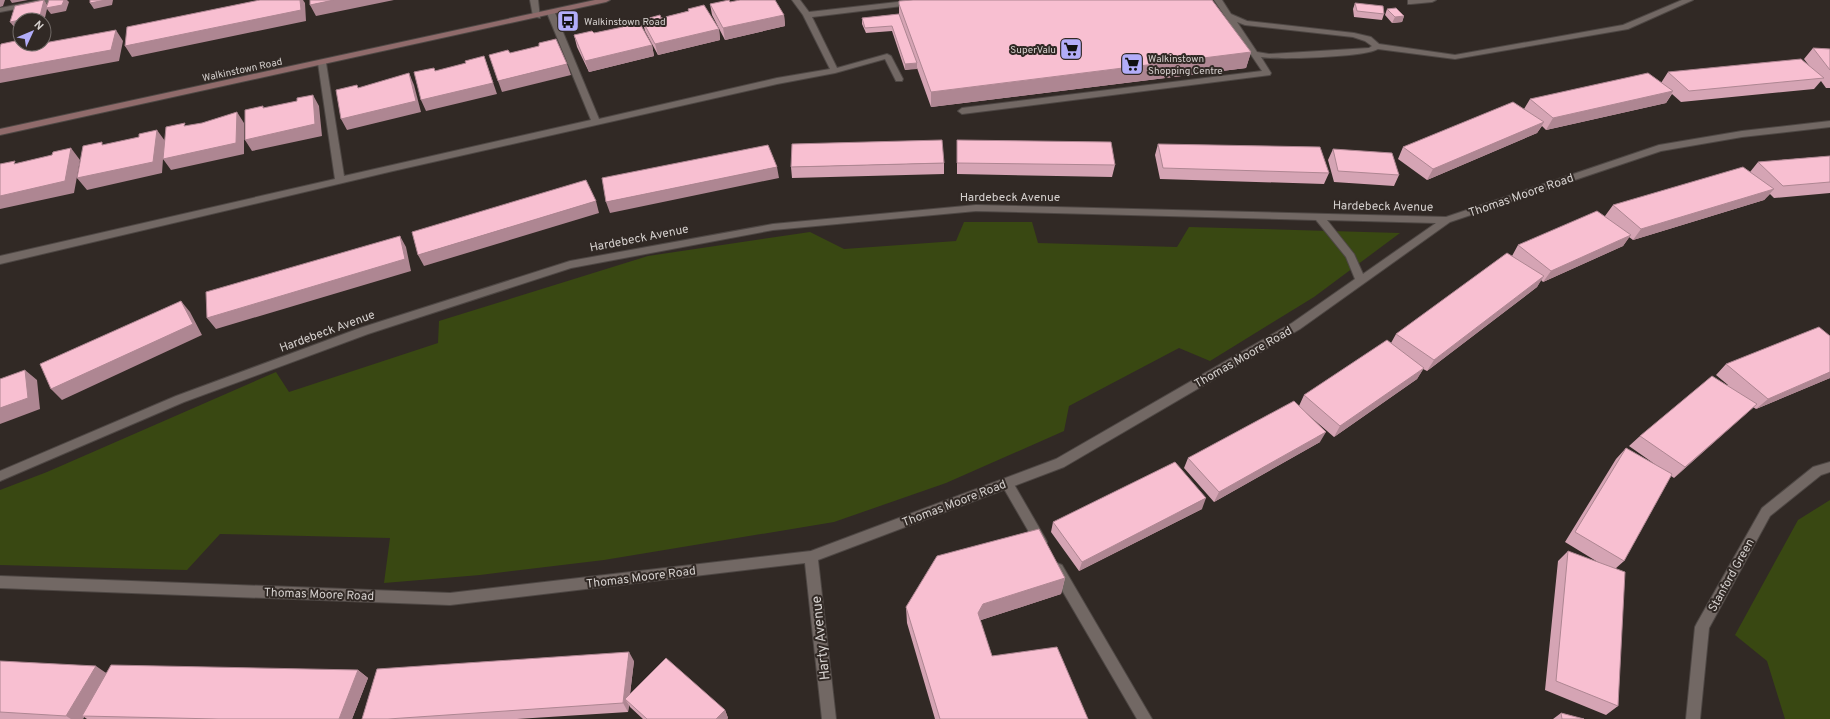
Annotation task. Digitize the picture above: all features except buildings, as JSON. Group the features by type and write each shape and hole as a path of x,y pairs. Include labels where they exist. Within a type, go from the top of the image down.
{"main road":[{"name":"Walkinstown Road","path":"0,132 606,0"}],"street":[{"path":"0,10 53,0"},
{"path":"534,0 537,16"},
{"path":"796,0 807,15 835,71"},
{"path":"807,15 935,0"},
{"path":"962,111 1267,73 1218,0"},
{"path":"1411,2 1432,0"},
{"path":"1227,15 1245,23 1354,35 1368,39 1376,46 1455,57 1625,27 1689,0"},
{"path":"551,13 596,122"},
{"path":"1253,54 1269,56 1346,52 1371,50 1376,46"},
{"path":"0,260 340,180 777,81 835,71 887,56 899,79"},
{"path":"322,63 340,180"},
{"name":"Thomas Moore Road","path":"0,582 450,599 811,557 1060,463 1296,326 1447,220 1659,148 1742,134 1830,124"},
{"name":"Hardebeck Avenue","path":"0,476 180,400 364,331 570,265 642,250 774,227 976,208 1447,220"},
{"name":"Hardebeck Avenue","path":"1319,217 1350,256 1361,281"},
{"name":"Stanford Green","path":"1693,719 1702,627 1766,512 1817,470 1830,467"},
{"path":"1007,483 1145,719"},
{"name":"Harty Avenue","path":"811,557 829,719"}],"green space":[{"path":"964,222 1032,222 1038,243 1177,247 1189,227 1400,233 1314,297 1210,361 1179,348 1069,406 1064,431 946,483 834,522 604,560 480,575 384,583 390,538 220,534 187,570 0,565 0,490 47,472 276,372 289,392 438,343 439,321 648,256 810,232 844,249 956,241"},
{"path":"1830,500 1830,719 1785,719 1767,661 1735,635 1798,520"}],"place":[{"name":"Walkinstown Road","path":"568,21"},
{"name":"SuperValu","path":"1071,49"},
{"name":"Walkinstown Shopping Centre","path":"1132,64"}]}
